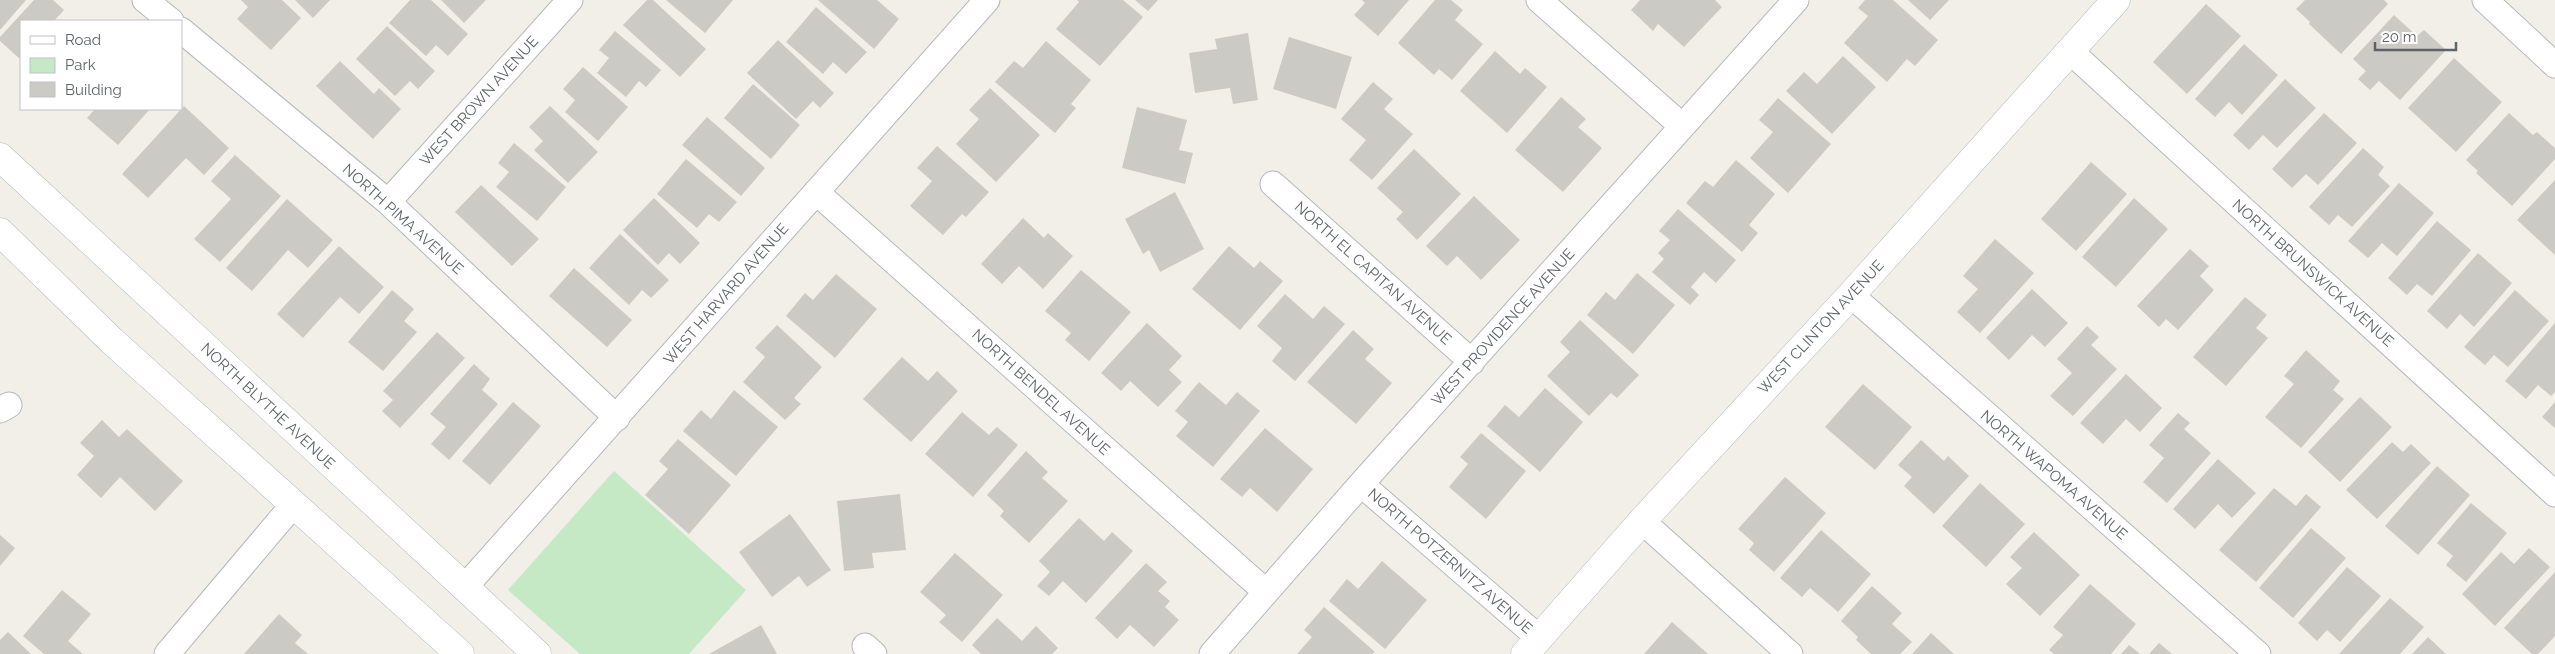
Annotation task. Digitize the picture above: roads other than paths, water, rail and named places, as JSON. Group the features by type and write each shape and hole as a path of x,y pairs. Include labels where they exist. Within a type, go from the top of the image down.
{"street":[{"name":"WEST BROWN AVENUE","path":"388,202 570,0"},
{"name":"WEST HARVARD AVENUE","path":"464,588 988,0"},
{"path":"1539,0 1682,126"},
{"name":"WEST PROVIDENCE AVENUE","path":"1212,654 1361,484 1796,0"},
{"name":"WEST CLINTON AVENUE","path":"1532,646 1642,521 1851,295 2116,0"},
{"path":"2485,0 2555,64"},
{"path":"150,1 169,20"},
{"name":"NORTH PIMA AVENUE","path":"182,31 388,202 617,418"},
{"name":"NORTH BRUNSWICK AVENUE","path":"2071,52 2555,494"},
{"name":"NORTH BLYTHE AVENUE","path":"0,157 537,654"},
{"name":"NORTH EL CAPITAN AVENUE","path":"1273,184 1472,362"},
{"name":"NORTH BENDEL AVENUE","path":"816,192 1266,592"},
{"path":"0,232 112,341 460,654"},
{"name":"NORTH WAPOMA AVENUE","path":"1851,295 2258,654"},
{"name":"NORTH POTZERNITZ AVENUE","path":"1361,484 1532,646"},
{"path":"167,654 293,505"},
{"path":"1642,521 1790,654"}]}
